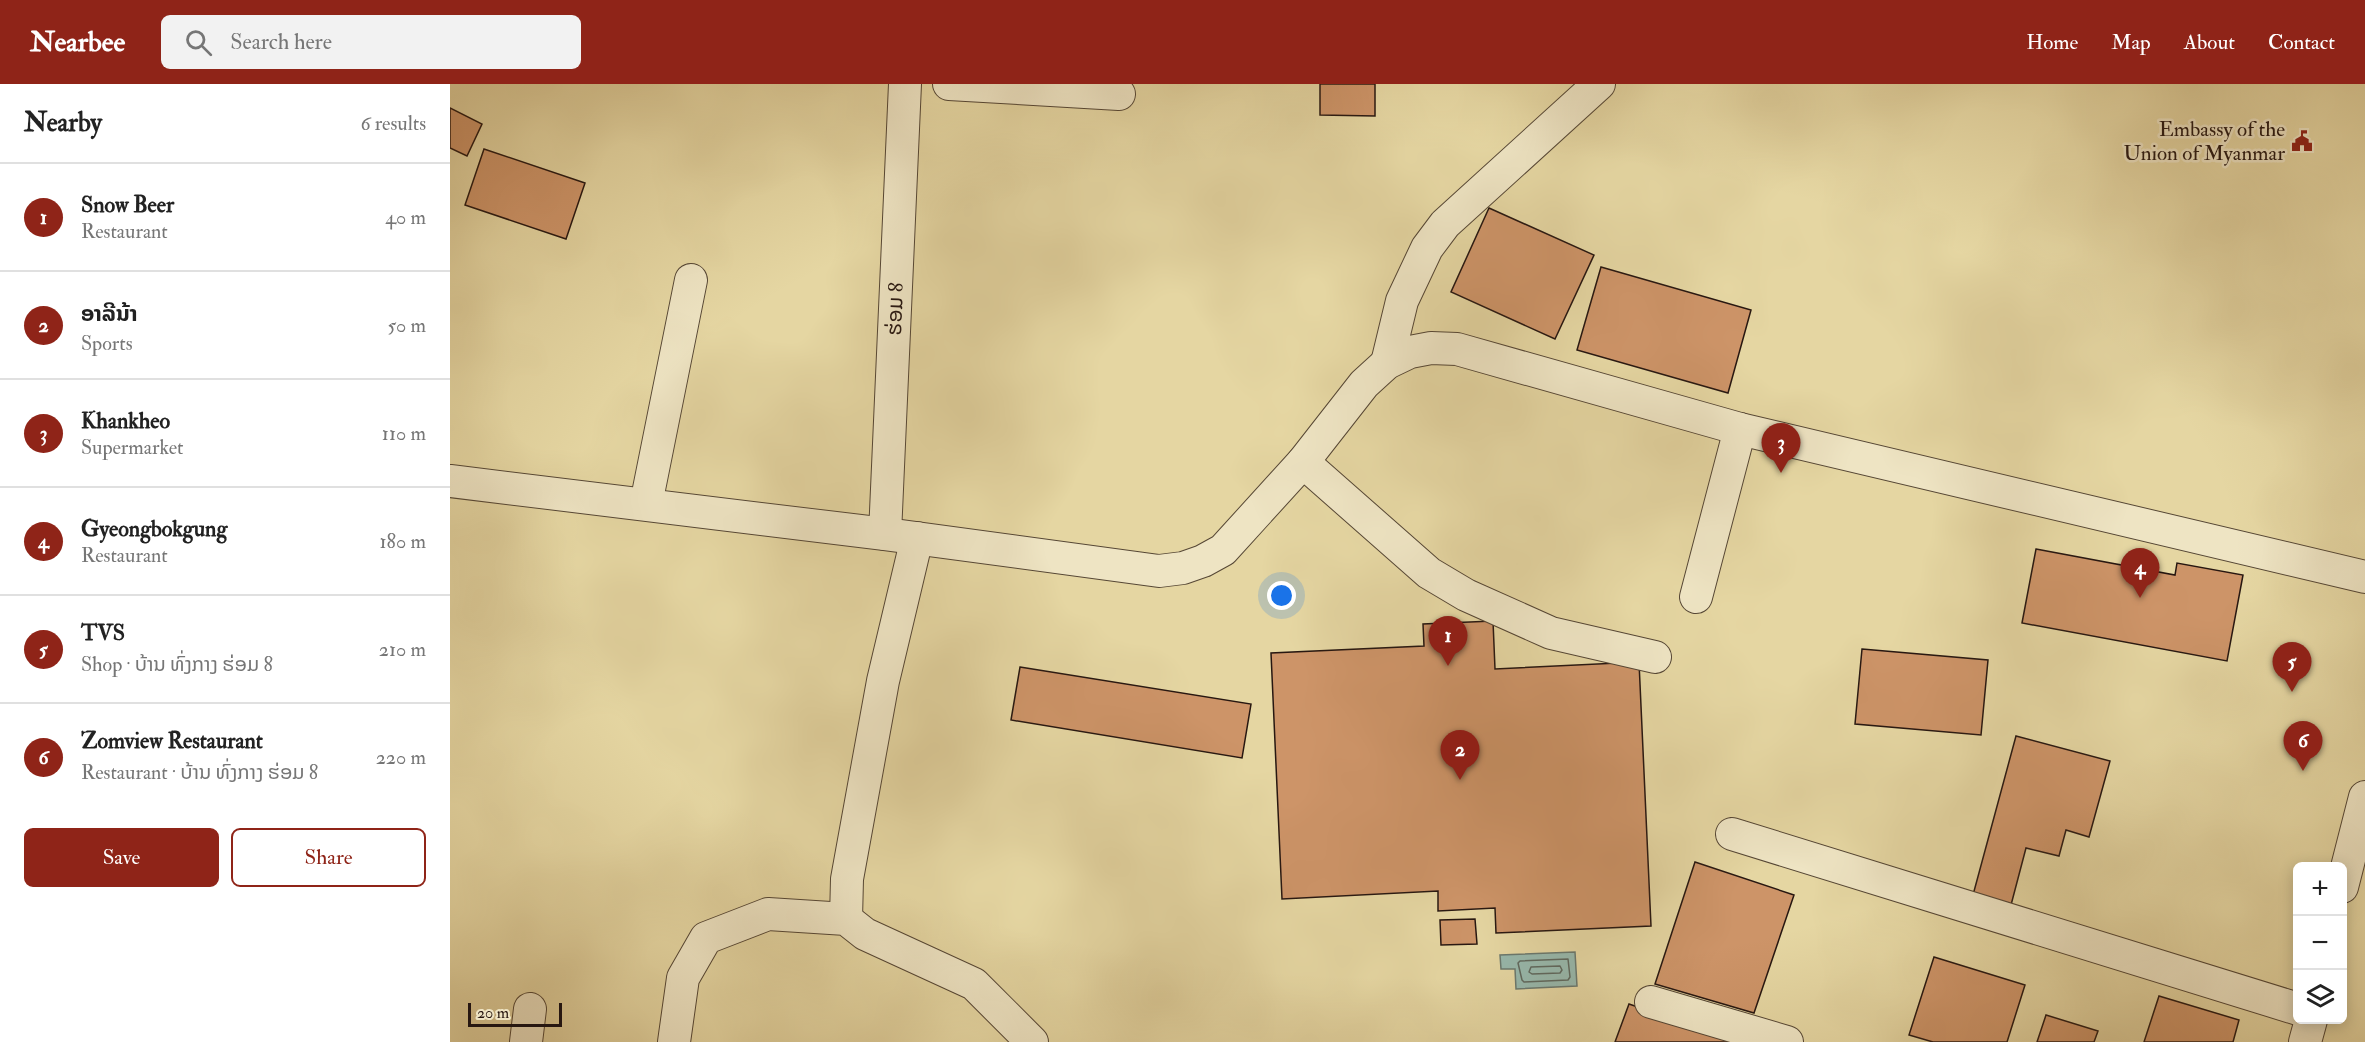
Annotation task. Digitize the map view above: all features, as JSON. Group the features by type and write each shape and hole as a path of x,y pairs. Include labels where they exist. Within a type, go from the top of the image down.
{"street":[{"name":"ຮ່ອມ 8","path":"885,534 905,84"},
{"path":"949,84 1119,94"},
{"path":"1387,363 1402,301 1427,248 1445,224 1599,84"},
{"path":"646,504 691,280"},
{"path":"450,481 917,538 1159,571 1183,568 1203,561 1223,550 1303,462 1364,384 1387,363 1410,352 1431,348 1457,349 1740,429 2365,577"},
{"path":"1696,597 1740,429"},
{"path":"1303,462 1429,573 1466,595 1551,633 1655,657"},
{"path":"846,919 847,879 883,681 917,538"},
{"path":"2347,872 2362,815"},
{"path":"1732,834 2293,1006"},
{"path":"674,1042 683,978 706,938 768,914 846,919 865,934 974,984 1032,1042"},
{"path":"1651,1002 1787,1042"},
{"path":"526,1042 530,1010"},
{"path":"2305,1042 2310,1024"}],"water":[{"path":"1575,952 1577,986 1516,989 1515,969 1501,969 1500,955"}],"building":[{"path":"1320,84 1375,84 1375,116 1320,115"},
{"path":"450,108 482,124 467,156 450,148"},
{"path":"484,149 585,183 566,239 465,205"},
{"path":"1489,208 1594,255 1555,339 1451,292"},
{"path":"1601,267 1751,310 1728,393 1577,350"},
{"path":"2036,549 2175,575 2177,563 2243,575 2227,661 2022,623"},
{"path":"1493,621 1495,669 1639,662 1651,926 1496,933 1495,908 1438,911 1438,891 1282,899 1271,653 1424,646 1423,624"},
{"path":"1862,649 1988,660 1981,735 1855,724"},
{"path":"1020,667 1251,704 1242,758 1011,720"},
{"path":"2016,736 2110,761 2089,837 2066,830 2059,856 2026,848 2011,905 1973,895"},
{"path":"1695,862 1794,895 1754,1013 1655,984"},
{"path":"1475,919 1477,944 1441,945 1440,920"},
{"path":"1934,957 2025,985 2007,1042 1933,1042 1909,1035"},
{"path":"2159,996 2239,1020 2233,1042 2144,1042"},
{"path":"1629,1004 1734,1040 1733,1042 1615,1042"},
{"path":"2046,1015 2098,1031 2094,1042 2037,1042"}],"place":[{"name":"Embassy of the Union of Myanmar","path":"2302,141"},
{"name":"Khankheo","path":"1781,473"},
{"name":"Gyeongbokgung","path":"2140,598"},
{"name":"Snow Beer","path":"1448,666"},
{"name":"TVS","path":"2292,692"},
{"name":"Zomview Restaurant","path":"2303,771"},
{"name":"ອາລີນ້າ","path":"1460,780"}]}
